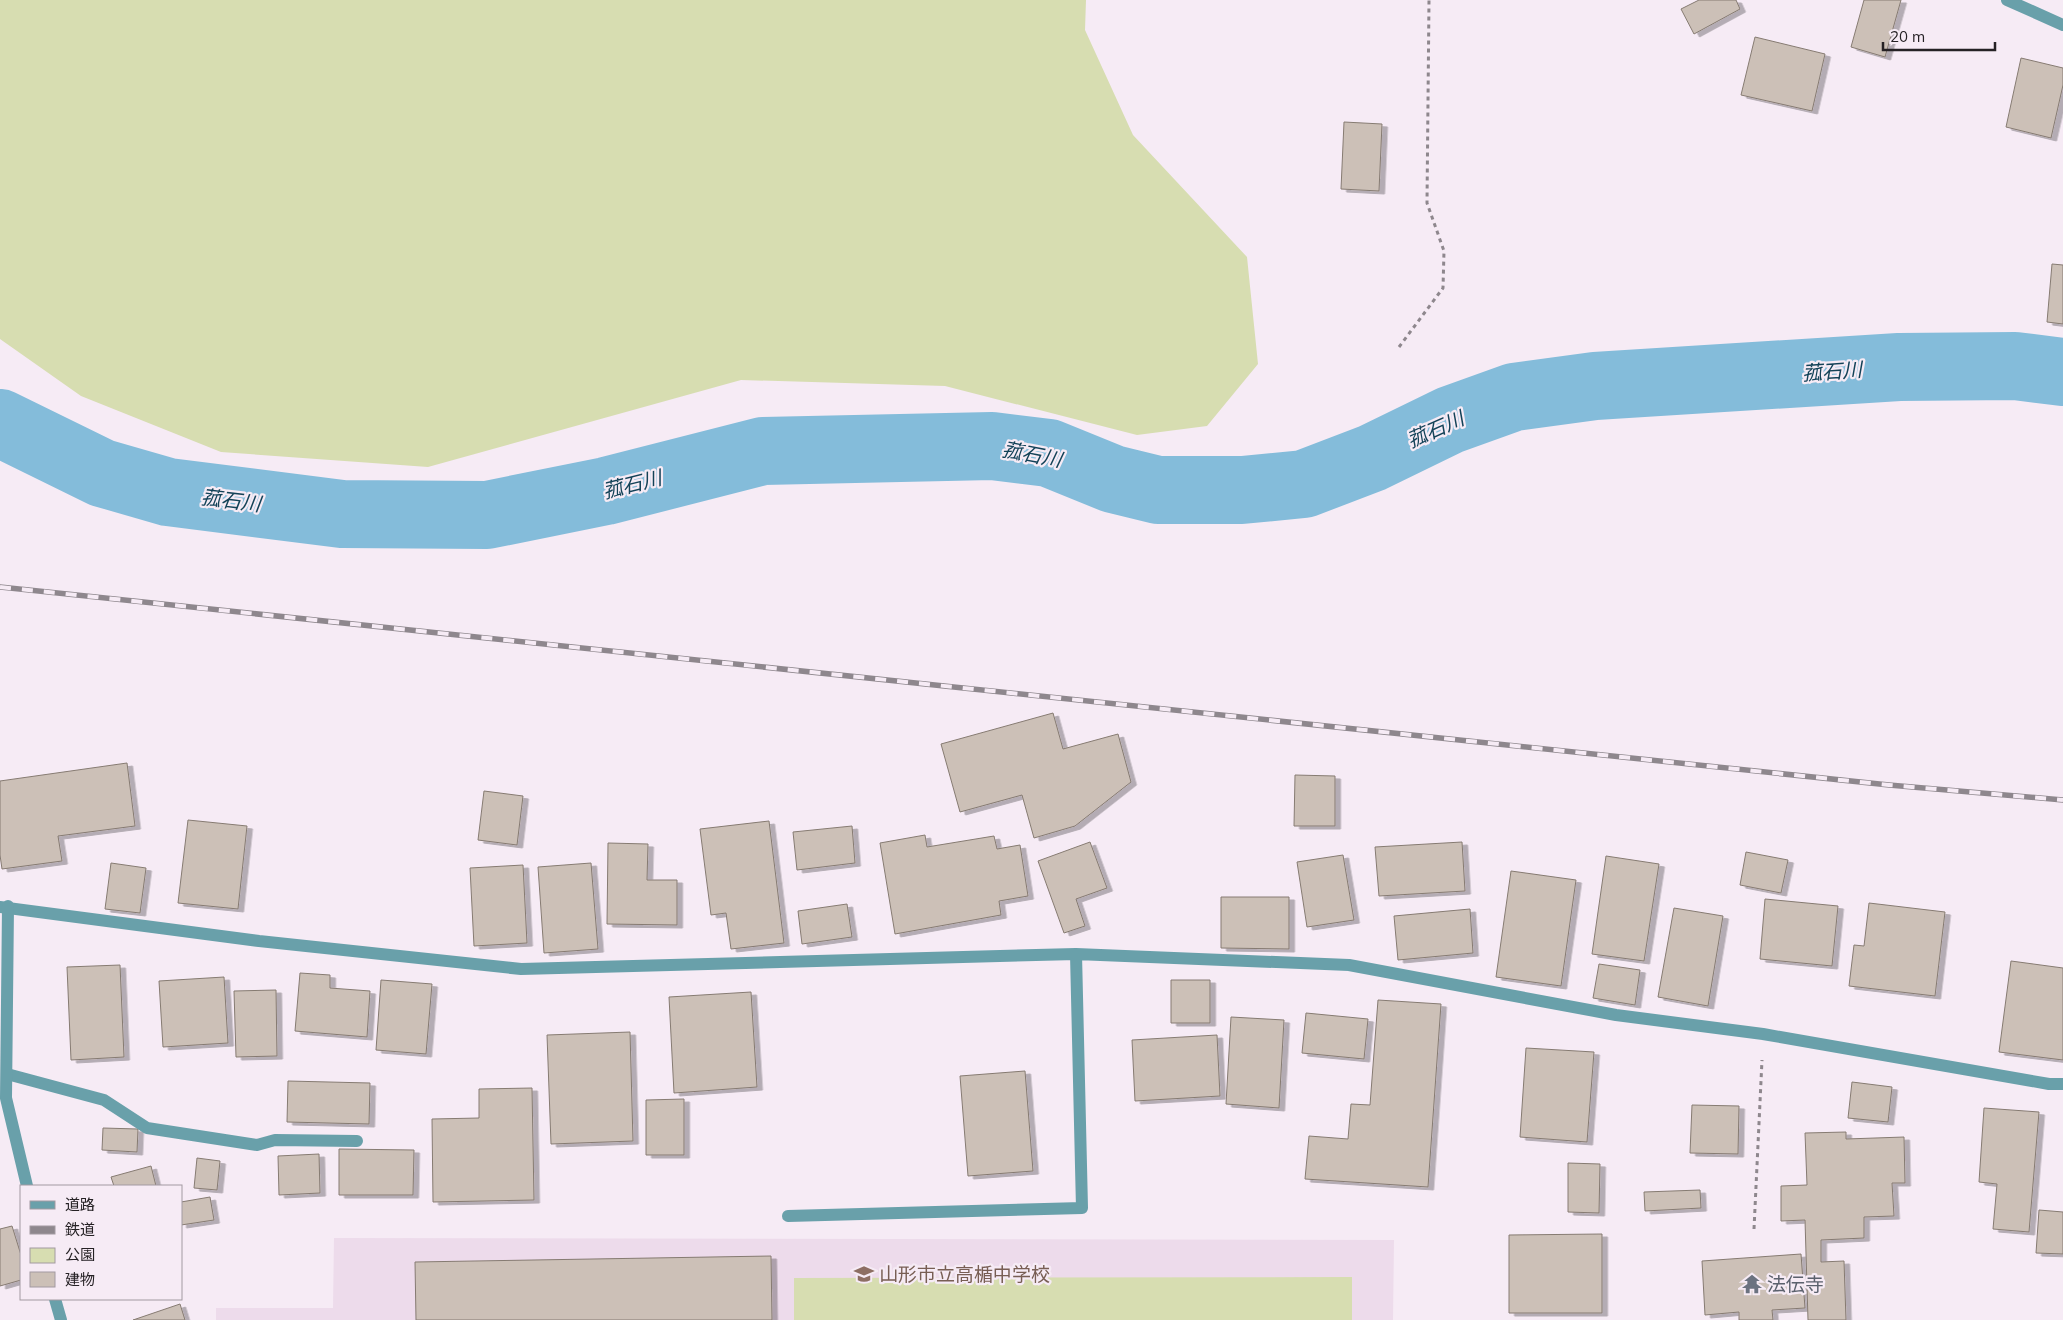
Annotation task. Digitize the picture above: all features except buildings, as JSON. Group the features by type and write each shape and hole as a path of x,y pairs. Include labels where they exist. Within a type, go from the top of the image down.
{"street":[{"path":"2006,0 2063,26"},
{"path":"27,1185 6,1098 4,907 258,940 521,969 1076,954 1349,965 1616,1015 1763,1034 2049,1084 2063,1084"},
{"path":"788,1216 1082,1208 1076,954"},
{"path":"7,1074 104,1100 147,1128 257,1145 275,1140 357,1141"},
{"path":"55,1300 61,1320"}],"path":[{"path":"1399,347 1443,288 1444,251 1427,203 1429,0"},
{"path":"1754,1229 1763,1034"}],"shaded area":[{"name":"山形市立高楯中学校","path":"334,1238 1394,1240 1393,1320 216,1320 216,1308 333,1308"}],"green space":[{"path":"0,0 1086,0 1085,30 1133,135 1247,257 1258,364 1207,426 1137,435 945,386 741,380 428,467 221,452 81,396 0,339"},
{"path":"1352,1277 1352,1320 794,1320 794,1278"}],"waterway":[{"name":"菰石川","path":"0,423 102,473 168,492 342,514 487,515 606,491 763,451 992,446 1049,453 1113,479 1158,490 1242,490 1304,484 1372,458 1450,420 1514,397 1595,386 1899,367 2015,366 2063,372"}],"railway":[{"path":"0,587 1889,785 2063,800"}],"place":[{"name":"山形市立高楯中学校","path":"864,1274"},
{"name":"法伝寺","path":"1752,1284"}]}
